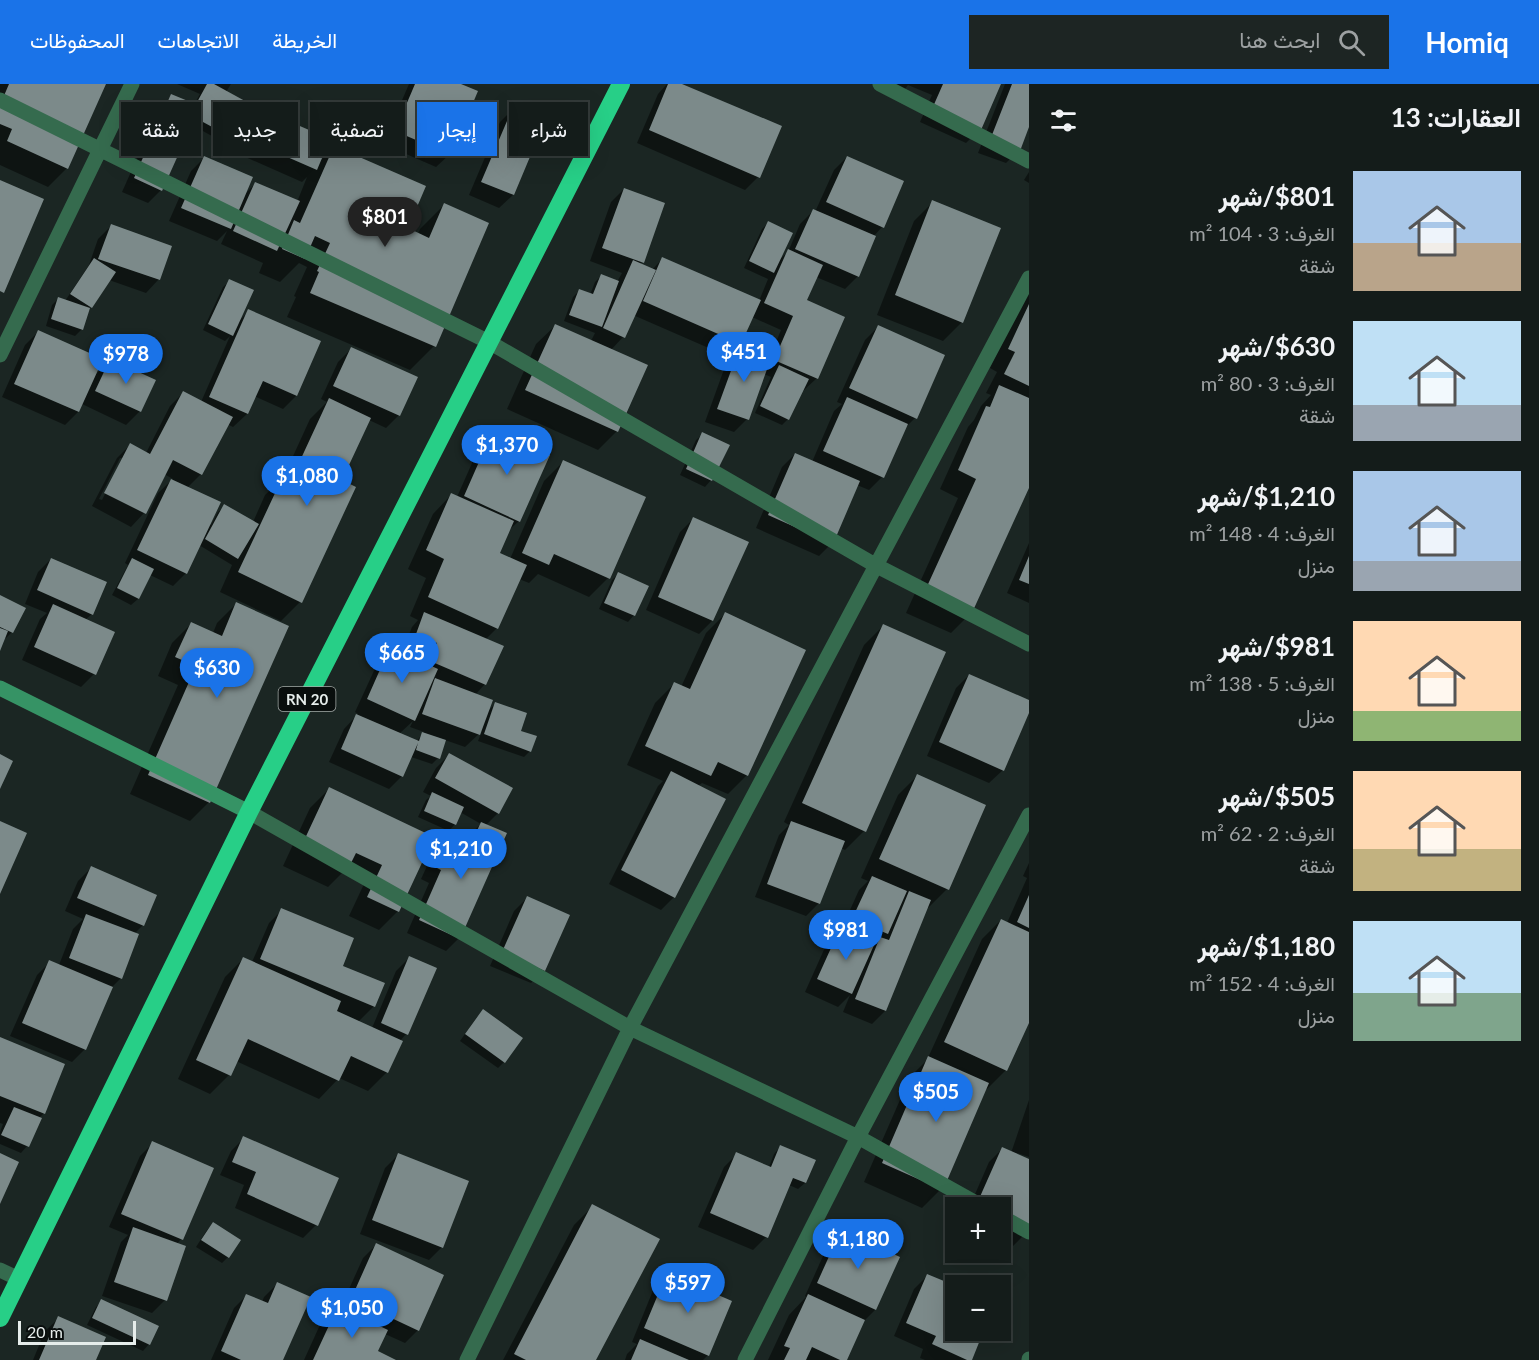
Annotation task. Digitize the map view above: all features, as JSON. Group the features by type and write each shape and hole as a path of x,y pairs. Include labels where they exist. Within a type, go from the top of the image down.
{"highway":[{"name":"RN 20","path":"0,1318 249,812 621,84"}],"street":[{"path":"0,355 132,84"},
{"path":"880,84 1029,161"},
{"path":"0,100 489,342 875,565 1029,644"},
{"path":"467,1360 630,1028 1029,278"},
{"path":"0,688 249,812 630,1028 858,1137 965,1197"},
{"path":"745,1360 858,1137 1029,815"},
{"path":"1011,1222 1029,1232"},
{"path":"0,1270 19,1279"}],"building":[{"path":"9,84 106,84 68,169 7,141 12,129 0,124 0,105"},
{"path":"207,84 214,84 245,101 213,102 213,127 201,121 201,102 197,102"},
{"path":"415,84 461,84 478,91 473,102 417,102 417,140 405,135 405,108"},
{"path":"668,84 682,84 782,126 760,178 649,130"},
{"path":"943,84 1001,84 981,130 932,109"},
{"path":"1012,84 1029,84 1029,127 1020,151 990,140"},
{"path":"171,94 188,101 188,102 167,102"},
{"path":"509,116 509,156 530,156 514,195 481,182 492,156 497,156 497,144"},
{"path":"298,125 310,130 310,156 323,156 317,170 285,156 298,156"},
{"path":"144,156 178,156 162,191 134,178"},
{"path":"204,156 253,177 231,229 181,208"},
{"path":"330,156 357,156 426,186 408,228 429,238 444,203 489,223 436,347 310,293 330,243 315,236 305,259 282,249 294,220 300,223"},
{"path":"847,156 904,181 884,228 826,202"},
{"path":"0,180 44,199 4,293 0,291"},
{"path":"255,182 300,201 277,251 233,231"},
{"path":"624,188 665,203 644,263 602,248"},
{"path":"932,200 1001,228 963,323 895,295"},
{"path":"813,209 876,236 859,277 795,249"},
{"path":"768,221 793,233 774,273 749,261"},
{"path":"111,224 172,246 160,280 98,259"},
{"path":"788,249 823,265 807,300 845,317 818,379 774,360 793,316 764,303"},
{"path":"662,257 761,300 741,344 643,301"},
{"path":"94,258 116,272 92,308 70,294"},
{"path":"633,260 656,270 625,338 603,328"},
{"path":"601,274 619,281 602,327 569,315 579,289 593,294"},
{"path":"229,279 254,290 233,336 208,324"},
{"path":"58,297 90,308 83,330 51,319"},
{"path":"1029,304 1029,386 1004,374 1015,352 1008,349"},
{"path":"248,309 321,341 297,396 263,381 248,414 209,397"},
{"path":"555,324 648,365 618,432 525,390"},
{"path":"878,325 945,355 917,419 849,388"},
{"path":"38,330 103,359 79,412 14,384"},
{"path":"740,346 771,358 749,420 717,409"},
{"path":"351,347 418,377 400,416 333,386"},
{"path":"110,359 156,380 141,412 95,391"},
{"path":"779,365 809,379 789,420 760,406"},
{"path":"999,385 1029,398 1029,488 971,615 924,593 976,479 958,470 986,406 990,407"},
{"path":"183,391 233,417 202,475 173,460 146,514 104,493 130,443 150,454"},
{"path":"847,397 908,424 884,478 823,451"},
{"path":"329,398 371,418 342,480 356,487 302,603 238,572 284,474 292,478"},
{"path":"493,430 550,455 520,522 464,496"},
{"path":"702,432 730,445 712,481 686,469"},
{"path":"795,453 860,481 833,544 768,515"},
{"path":"563,460 646,497 610,579 554,554 549,565 522,553"},
{"path":"171,479 221,502 187,574 137,550"},
{"path":"451,493 514,521 500,553 527,565 498,629 428,597 444,559 426,550"},
{"path":"224,504 259,524 238,559 205,539"},
{"path":"693,517 749,542 713,621 658,597"},
{"path":"1029,556 1029,584 1019,580"},
{"path":"51,558 107,582 93,615 37,590"},
{"path":"132,558 154,569 139,599 117,588"},
{"path":"618,572 649,586 635,616 604,603"},
{"path":"0,595 26,608 13,633 0,627"},
{"path":"236,602 289,626 210,803 148,775 196,666 175,657 191,622 222,636"},
{"path":"53,604 115,632 96,675 34,647"},
{"path":"424,612 504,646 486,685 430,661 437,643 416,634"},
{"path":"725,612 806,650 748,776 718,762 711,776 645,746 674,682 690,689"},
{"path":"883,624 946,652 866,832 802,803"},
{"path":"0,628 8,631 0,651"},
{"path":"390,647 438,669 415,721 367,699"},
{"path":"969,674 1029,700 1029,713 1004,771 939,742"},
{"path":"435,678 493,700 480,735 422,714"},
{"path":"495,702 527,713 521,731 537,736 531,752 484,734"},
{"path":"356,714 419,741 422,732 446,740 440,759 416,750 418,743 403,777 341,749"},
{"path":"449,753 513,788 499,814 435,778"},
{"path":"0,754 13,761 0,789"},
{"path":"671,771 726,799 675,898 621,870"},
{"path":"917,774 986,805 949,890 879,859"},
{"path":"329,787 434,837 399,912 367,897 382,865 356,853 348,869 301,847"},
{"path":"432,792 464,807 456,825 424,811"},
{"path":"0,821 27,833 0,894"},
{"path":"791,821 845,841 820,904 767,884"},
{"path":"481,822 507,833 460,939 419,920 441,870 433,866 447,836 470,846"},
{"path":"91,866 157,895 144,926 77,898"},
{"path":"872,876 907,891 888,934 852,919"},
{"path":"909,891 931,900 886,1011 855,999 880,937 889,940"},
{"path":"1029,895 1029,928 1017,922"},
{"path":"527,896 570,915 545,971 502,952"},
{"path":"281,908 354,938 343,966 385,983 375,1007 260,959"},
{"path":"86,914 139,934 122,979 69,958"},
{"path":"1001,919 1029,932 1029,1023 1007,1071 944,1042"},
{"path":"840,928 875,943 852,994 817,979"},
{"path":"409,956 437,968 408,1035 381,1023"},
{"path":"243,957 341,1001 337,1011 403,1041 388,1073 351,1056 339,1081 248,1039 231,1076 196,1060"},
{"path":"49,960 113,987 86,1050 22,1023"},
{"path":"483,1009 523,1038 505,1063 465,1034"},
{"path":"0,1037 65,1064 45,1114 0,1096"},
{"path":"928,1056 989,1083 943,1190 882,1163"},
{"path":"14,1107 42,1118 29,1147 1,1135"},
{"path":"243,1136 339,1178 318,1226 247,1194 256,1172 232,1162"},
{"path":"152,1141 214,1168 183,1240 121,1214"},
{"path":"780,1145 816,1160 806,1183 793,1178 768,1238 710,1213 736,1152 771,1167"},
{"path":"1002,1147 1029,1159 1029,1228 1011,1225 1011,1197 980,1197"},
{"path":"0,1153 19,1162 0,1204"},
{"path":"398,1153 469,1181 443,1248 372,1220"},
{"path":"592,1204 660,1239 596,1360 526,1360 514,1354"},
{"path":"213,1222 241,1240 229,1258 201,1240"},
{"path":"133,1227 186,1246 167,1301 114,1282"},
{"path":"841,1230 900,1257 876,1310 817,1283"},
{"path":"376,1243 444,1275 419,1331 351,1299"},
{"path":"667,1273 732,1301 709,1356 644,1328"},
{"path":"927,1274 945,1281 945,1341 980,1341 972,1360 967,1360 932,1344 936,1336 906,1323"},
{"path":"277,1282 311,1297 283,1360 241,1360 221,1351 246,1294 268,1303"},
{"path":"808,1294 865,1320 847,1360 840,1360 812,1347 806,1360 784,1360 790,1348 784,1346"},
{"path":"101,1299 159,1326 150,1345 92,1318"},
{"path":"338,1306 388,1330 378,1351 396,1360 313,1360"},
{"path":"58,1316 106,1337 96,1360 39,1360"},
{"path":"640,1339 689,1360 631,1360"}]}
